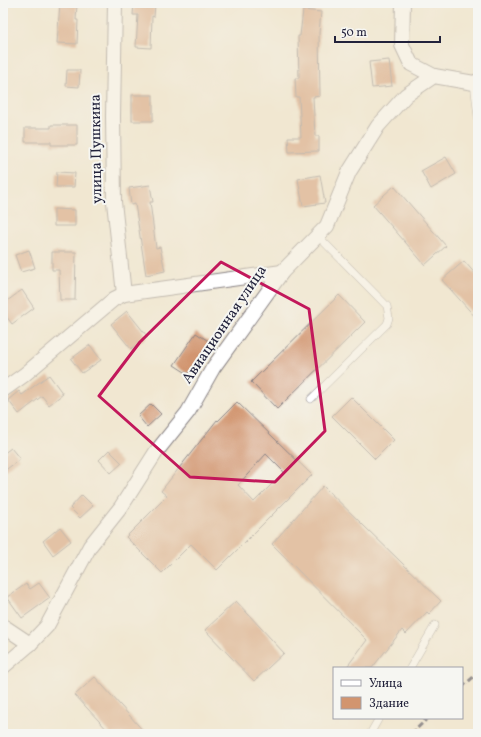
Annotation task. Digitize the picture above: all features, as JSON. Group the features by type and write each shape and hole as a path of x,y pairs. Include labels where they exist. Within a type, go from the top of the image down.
{"street":[{"name":"улица Пушкина","path":"114,3 114,202 124,294"},
{"path":"403,3 402,45 411,64 434,76 476,82"},
{"name":"Авиационная улица","path":"3,667 30,644 47,626 90,546 121,507 156,452 188,412 213,368 282,272 327,226 349,172 378,126 406,95 434,76"},
{"path":"3,390 24,375 114,299 124,294 282,272"},
{"path":"3,626 30,644"}],"lane":[{"path":"476,82 478,117"},
{"path":"311,399 387,324 389,318 387,306 318,236"},
{"path":"411,667 435,625"},
{"path":"370,734 378,719"}],"highlighted area":[{"path":"221,262 309,309 325,431 275,482 190,477 99,396 140,342"}],"building":[{"path":"60,3 77,3 77,44 57,43"},
{"path":"134,3 155,3 154,17 152,16 151,48 136,47 138,15 133,15"},
{"path":"303,10 321,12 319,33 320,96 313,97 315,136 319,136 319,151 289,152 288,137 301,137 299,97 296,97 295,78 299,78 298,36 300,36"},
{"path":"389,60 392,86 372,88 369,62"},
{"path":"67,70 80,70 79,87 66,86"},
{"path":"132,95 153,95 153,121 132,121"},
{"path":"51,125 77,125 77,145 51,145 51,142 25,142 25,128 51,128"},
{"path":"446,157 456,174 431,189 421,171"},
{"path":"57,172 75,173 74,187 56,187"},
{"path":"320,175 325,203 303,206 298,179"},
{"path":"150,185 153,202 150,202 156,248 160,247 165,271 146,275 135,204 131,205 129,188"},
{"path":"394,186 446,246 425,265 373,205"},
{"path":"54,209 75,210 75,226 54,226"},
{"path":"29,250 35,268 21,272 15,255"},
{"path":"52,252 76,252 75,300 60,300 59,270 52,270"},
{"path":"464,261 478,277 478,320 442,280"},
{"path":"22,290 34,308 12,324 3,312 3,304"},
{"path":"339,295 365,322 277,409 251,382"},
{"path":"127,311 147,336 131,349 111,324"},
{"path":"196,333 210,342 188,374 174,365"},
{"path":"90,345 101,360 82,373 71,359"},
{"path":"49,375 63,394 49,405 42,396 19,414 8,400 19,391 22,395"},
{"path":"351,397 394,440 375,459 332,416"},
{"path":"237,402 312,475 217,570 191,544 162,573 126,537 167,496 161,491 217,420 218,421","holes":["266,454 284,472 254,502 238,485"]},
{"path":"151,404 161,414 147,427 138,416"},
{"path":"11,448 20,459 3,472 3,454"},
{"path":"109,450 122,463 111,473 99,460"},
{"path":"323,486 441,601 429,614 427,612 406,634 402,630 373,667 347,667 367,640 272,544"},
{"path":"82,495 93,506 80,518 70,508"},
{"path":"60,527 71,541 53,555 43,541"},
{"path":"39,583 50,598 22,618 7,597 26,584 30,589"},
{"path":"236,601 284,653 254,681 205,630"},
{"path":"95,677 146,734 111,734 75,695"}],"railway":[{"path":"463,686 478,673"},
{"path":"411,734 427,719"}]}
